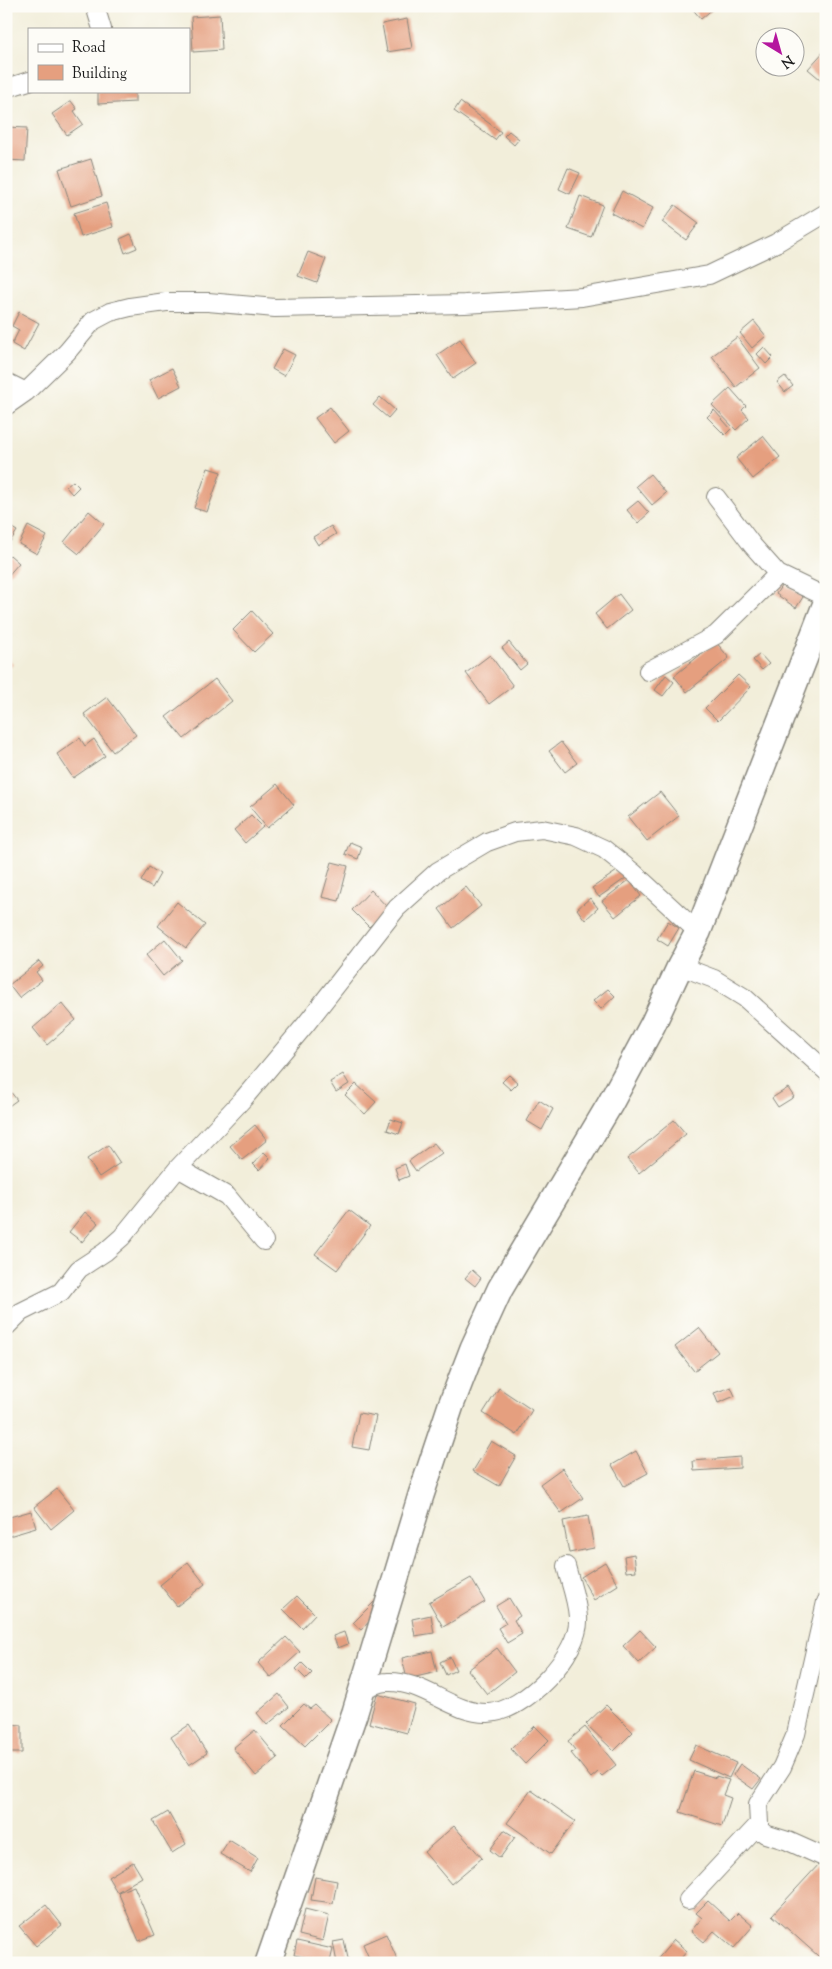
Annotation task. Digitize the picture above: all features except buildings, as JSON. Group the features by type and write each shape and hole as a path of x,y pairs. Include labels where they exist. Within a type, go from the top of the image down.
{"main road":[{"path":"268,1963 362,1689 421,1496 472,1348 500,1290 610,1104 653,1024 698,932 826,603"}],"street":[{"path":"95,6 102,28"},
{"path":"10,87 28,81"},
{"path":"6,406 26,392 67,352 93,321 110,312 130,307 166,302 208,302 275,308 465,304 582,297 709,275 776,242 826,212"},
{"path":"6,382 26,392"},
{"path":"716,497 753,546 778,574 826,598"},
{"path":"648,670 716,635 778,574"},
{"path":"6,1327 21,1312 61,1292 79,1269 105,1252 122,1237 178,1168 244,1098 306,1024 397,908 438,871 487,842 514,832 542,830 576,836 604,849 634,873 698,932"},
{"path":"680,966 714,979 745,998 826,1071"},
{"path":"178,1168 227,1196 264,1241"},
{"path":"362,1689 387,1682 415,1687 468,1711 489,1713 509,1707 527,1696 548,1677 567,1656 576,1638 579,1618 566,1566"},
{"path":"826,1602 796,1734 782,1767 758,1804 758,1828 765,1834 788,1841 826,1858"},
{"path":"688,1900 759,1824"}]}
